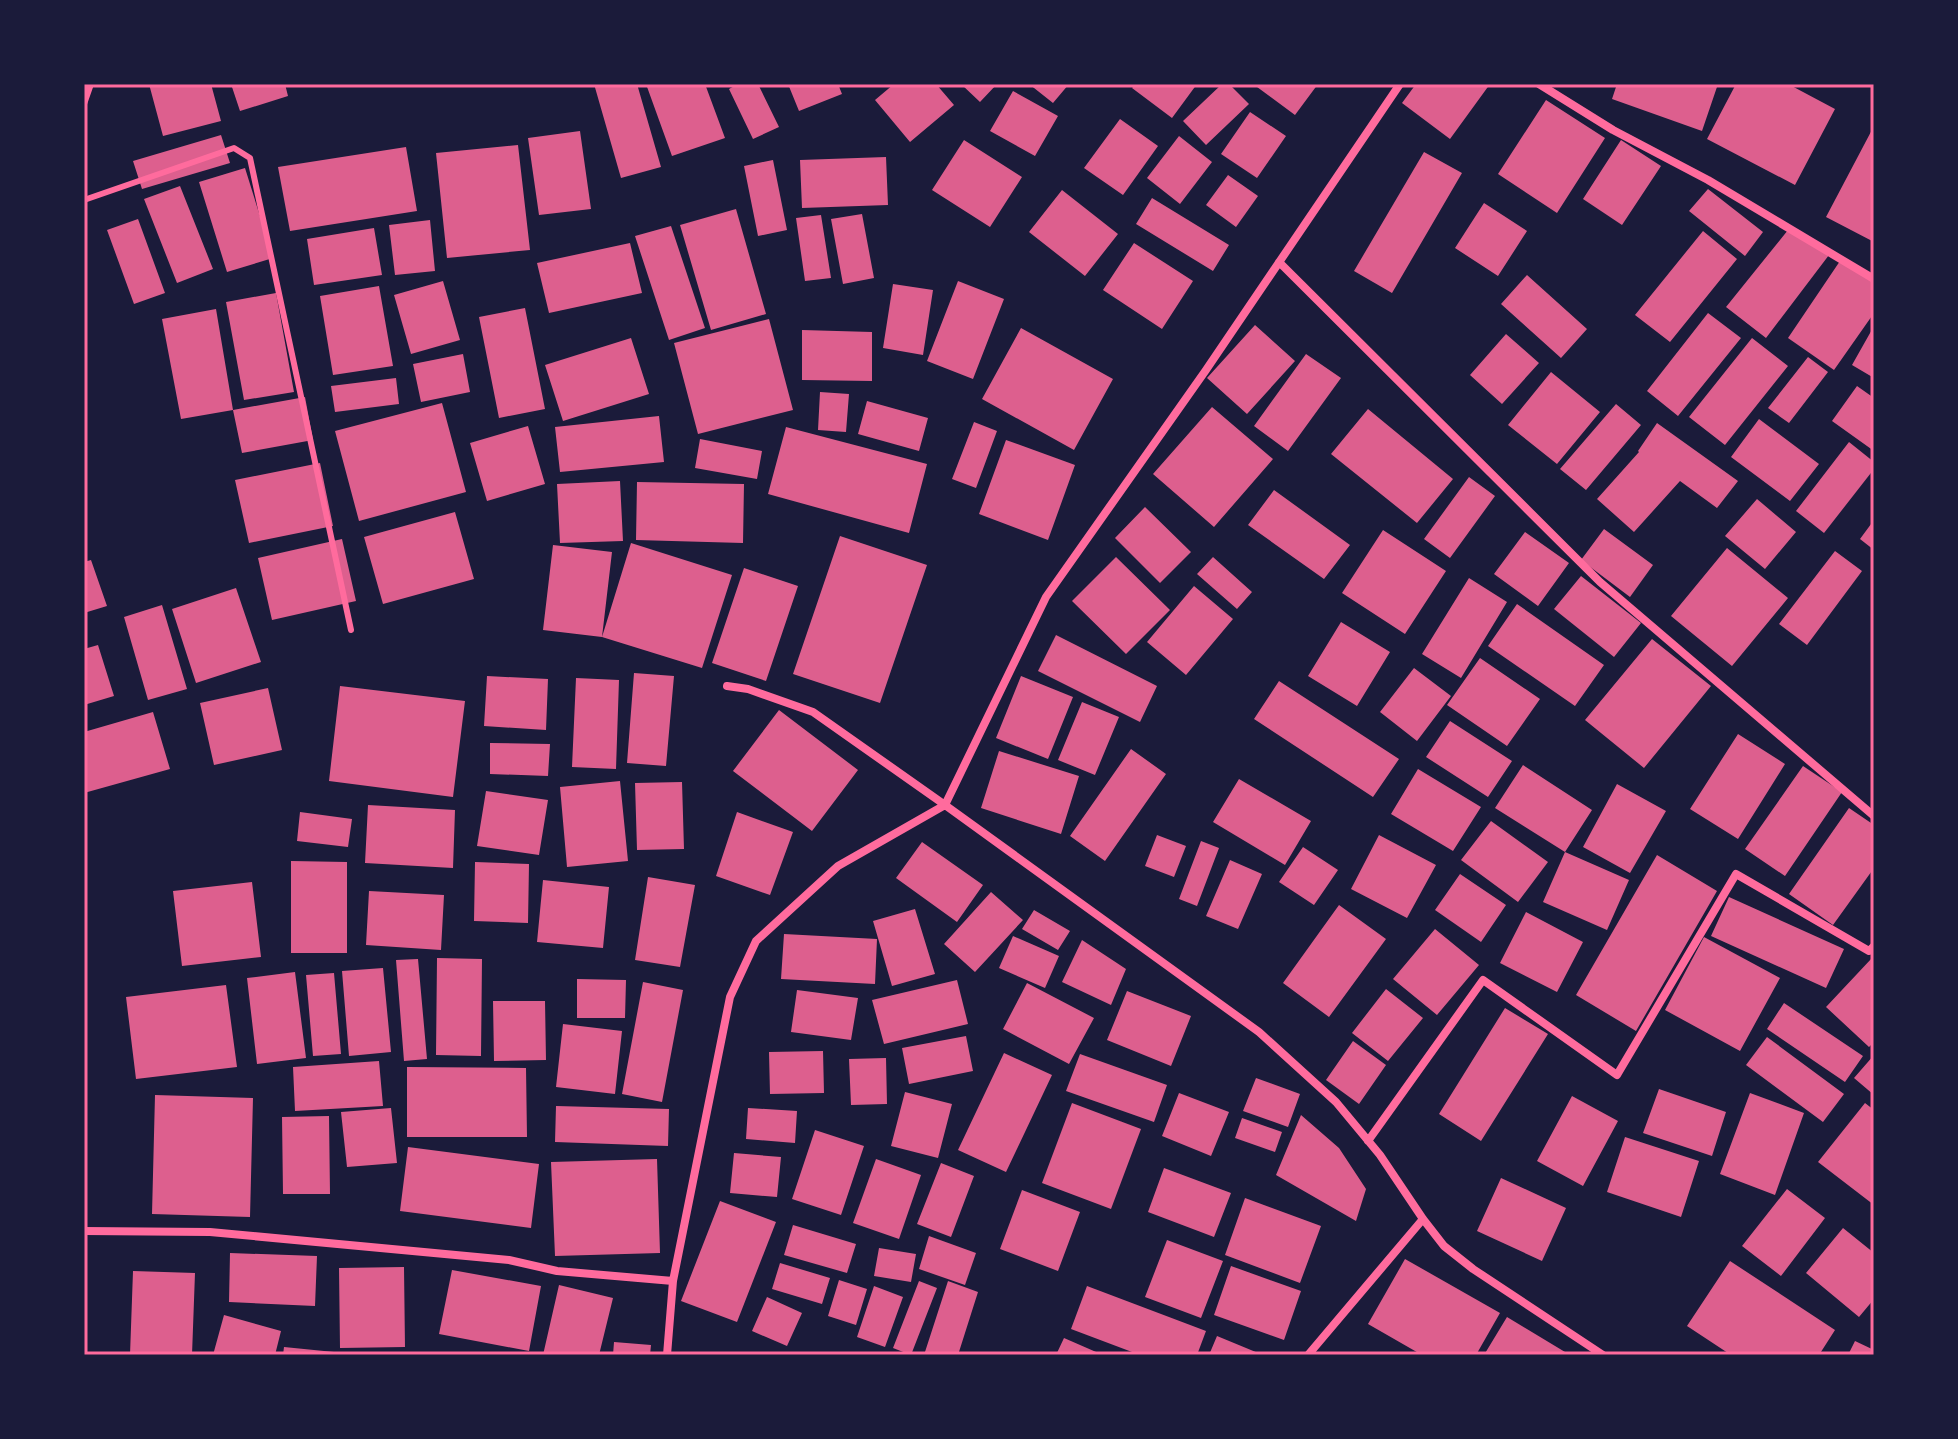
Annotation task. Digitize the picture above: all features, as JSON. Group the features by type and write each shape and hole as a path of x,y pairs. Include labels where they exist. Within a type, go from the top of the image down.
{"street":[{"path":"667,1355 673,1281 730,997 756,941 838,866 945,805 1046,597 1206,370 1400,84"},
{"path":"1539,84 1613,130 1708,180 1874,279"},
{"path":"1279,262 1600,582 1874,816"},
{"path":"727,686 748,689 813,712 1259,1032 1336,1102 1380,1155 1444,1246 1473,1269 1603,1355"},
{"path":"1368,1141 1483,980 1617,1075 1736,874 1869,951 1874,946"},
{"path":"1308,1355 1423,1219"},
{"path":"84,1231 210,1232 509,1260 557,1271 673,1281"}],"lane":[{"path":"84,104 91,84"},
{"path":"84,200 234,148 250,158 351,630"}],"building":[{"path":"149,84 211,84 221,121 163,136"},
{"path":"231,84 285,84 288,96 240,111"},
{"path":"594,84 637,84 661,167 621,178"},
{"path":"646,84 705,84 725,138 672,156"},
{"path":"738,84 758,84 779,127 753,139 729,89"},
{"path":"788,84 838,84 842,94 799,111"},
{"path":"894,84 936,84 954,105 910,142 875,100"},
{"path":"961,84 997,84 980,102"},
{"path":"1029,84 1069,84 1053,103"},
{"path":"1136,84 1197,84 1172,118 1132,88"},
{"path":"1222,84 1229,84 1249,104 1206,145 1183,121"},
{"path":"1253,84 1318,84 1295,115"},
{"path":"1416,84 1490,84 1450,139 1402,103"},
{"path":"1617,84 1718,84 1702,131 1612,99"},
{"path":"1736,84 1788,84 1835,109 1795,185 1707,139"},
{"path":"1013,91 1058,116 1035,156 990,131"},
{"path":"1546,100 1605,138 1557,213 1498,174"},
{"path":"1250,112 1286,136 1257,178 1221,154"},
{"path":"1120,119 1158,146 1123,195 1084,168"},
{"path":"1874,126 1874,242 1826,217"},
{"path":"580,131 591,209 539,215 528,138"},
{"path":"221,135 230,163 142,189 133,161"},
{"path":"1179,136 1212,162 1180,204 1147,178"},
{"path":"964,140 1022,177 990,227 932,190"},
{"path":"1621,140 1661,166 1622,225 1583,199"},
{"path":"518,145 530,250 447,258 436,153"},
{"path":"406,147 417,211 290,231 278,167"},
{"path":"1424,152 1462,173 1392,293 1354,271"},
{"path":"886,157 888,205 802,208 800,160"},
{"path":"773,160 787,230 758,236 744,166"},
{"path":"245,168 273,258 227,272 199,182"},
{"path":"1228,175 1258,196 1236,227 1206,205"},
{"path":"180,186 213,269 177,283 144,199"},
{"path":"1708,189 1763,232 1745,256 1689,211"},
{"path":"1062,190 1118,234 1085,276 1029,232"},
{"path":"1152,198 1229,245 1213,271 1136,224"},
{"path":"1484,203 1527,231 1498,276 1455,248"},
{"path":"736,209 766,314 711,330 680,225"},
{"path":"862,214 874,278 843,284 831,219"},
{"path":"821,215 831,278 805,281 796,218"},
{"path":"138,219 165,293 134,304 107,230"},
{"path":"430,220 435,271 395,275 389,225"},
{"path":"671,226 705,328 669,340 635,236"},
{"path":"374,228 382,275 314,285 307,239"},
{"path":"1788,230 1829,255 1766,338 1726,307"},
{"path":"1703,231 1737,259 1670,342 1635,315"},
{"path":"630,243 642,293 549,313 537,263"},
{"path":"1134,243 1193,281 1162,329 1103,290"},
{"path":"1840,261 1874,283 1874,313 1834,370 1788,338"},
{"path":"1527,275 1587,329 1561,358 1501,304"},
{"path":"443,281 460,340 411,354 394,295"},
{"path":"958,281 1004,299 973,379 927,361"},
{"path":"893,284 933,290 923,355 883,348"},
{"path":"379,286 393,366 333,375 320,296"},
{"path":"276,293 294,392 244,400 226,302"},
{"path":"525,308 545,409 499,418 479,317"},
{"path":"216,309 233,410 181,419 162,319"},
{"path":"1708,313 1741,338 1678,416 1647,391"},
{"path":"769,319 793,410 698,434 674,343"},
{"path":"1255,325 1295,361 1247,414 1207,378"},
{"path":"1874,326 1874,378 1852,365"},
{"path":"1021,328 1113,379 1074,450 982,399"},
{"path":"802,330 872,332 872,381 802,380"},
{"path":"1506,334 1539,363 1502,404 1470,375"},
{"path":"631,338 649,394 563,421 545,365"},
{"path":"1752,338 1788,366 1725,445 1689,417"},
{"path":"463,354 470,392 421,402 413,364"},
{"path":"1306,354 1341,378 1288,451 1254,426"},
{"path":"1808,357 1828,372 1789,423 1768,408"},
{"path":"1551,372 1600,412 1557,464 1508,425"},
{"path":"396,378 399,404 335,412 331,386"},
{"path":"1857,386 1874,398 1874,451 1832,421"},
{"path":"820,392 849,394 846,432 818,430"},
{"path":"305,397 313,440 242,453 233,410"},
{"path":"867,401 928,418 919,451 858,434"},
{"path":"442,403 466,492 359,521 335,431"},
{"path":"1616,404 1641,425 1586,490 1560,469"},
{"path":"1212,407 1273,459 1214,527 1153,474"},
{"path":"1368,409 1453,479 1417,523 1331,454"},
{"path":"659,416 664,462 560,472 555,427"},
{"path":"1759,419 1819,464 1790,501 1731,457"},
{"path":"974,422 997,431 976,488 952,479"},
{"path":"1657,423 1738,481 1717,508 1680,481 1634,532 1597,499 1639,452"},
{"path":"528,426 545,484 487,501 470,443"},
{"path":"786,427 927,464 909,533 768,494"},
{"path":"700,439 762,451 757,479 695,468"},
{"path":"1006,440 1075,465 1048,540 979,514"},
{"path":"1849,442 1874,462 1874,469 1824,533 1796,511"},
{"path":"320,463 333,526 249,543 235,480"},
{"path":"1469,477 1495,496 1450,558 1424,539"},
{"path":"620,481 623,541 560,543 557,484"},
{"path":"637,482 744,484 743,543 636,540"},
{"path":"1274,490 1350,545 1324,579 1248,525"},
{"path":"1757,499 1796,532 1765,569 1725,536"},
{"path":"1145,507 1191,552 1160,583 1115,538"},
{"path":"455,512 474,579 383,604 364,537"},
{"path":"1874,520 1874,550 1860,539"},
{"path":"1604,529 1653,565 1630,597 1581,560"},
{"path":"1383,530 1446,571 1405,634 1342,593"},
{"path":"1525,532 1569,563 1538,606 1494,574"},
{"path":"840,536 927,565 880,703 793,674"},
{"path":"342,539 356,601 272,620 258,558"},
{"path":"631,543 732,575 702,668 602,637"},
{"path":"553,545 612,552 602,637 543,630"},
{"path":"1727,548 1788,598 1732,666 1671,616"},
{"path":"1835,551 1862,571 1807,645 1779,624"},
{"path":"1116,557 1170,610 1126,654 1072,601"},
{"path":"1213,557 1252,592 1237,609 1197,574"},
{"path":"91,560 107,606 84,613 84,562"},
{"path":"744,568 798,586 766,681 712,663"},
{"path":"1581,576 1641,623 1614,657 1554,609"},
{"path":"1469,578 1507,602 1461,678 1422,654"},
{"path":"1194,586 1233,619 1186,675 1147,642"},
{"path":"236,588 261,662 196,683 172,609"},
{"path":"1517,604 1604,665 1575,706 1488,646"},
{"path":"162,605 187,689 148,700 124,617"},
{"path":"1341,622 1390,652 1357,706 1308,676"},
{"path":"1056,635 1157,686 1140,722 1038,671"},
{"path":"1652,639 1711,686 1644,768 1585,720"},
{"path":"98,645 114,696 84,705 84,649"},
{"path":"1480,658 1540,699 1507,746 1447,705"},
{"path":"1414,668 1451,696 1417,741 1380,712"},
{"path":"634,673 674,676 666,766 627,763"},
{"path":"487,676 548,679 546,730 484,726"},
{"path":"1021,676 1073,697 1048,759 996,738"},
{"path":"576,678 619,680 616,769 572,767"},
{"path":"1279,681 1399,759 1373,797 1254,719"},
{"path":"340,686 465,701 453,797 329,781"},
{"path":"268,688 282,750 214,765 200,703"},
{"path":"1082,702 1119,717 1095,775 1058,760"},
{"path":"779,710 858,770 812,831 733,771"},
{"path":"153,712 170,769 84,793 84,732"},
{"path":"1450,721 1512,761 1488,797 1426,757"},
{"path":"1738,734 1785,764 1738,839 1690,809"},
{"path":"490,743 550,744 548,776 490,774"},
{"path":"1131,749 1166,774 1105,861 1070,836"},
{"path":"999,751 1079,776 1061,834 981,808"},
{"path":"1523,765 1592,810 1565,852 1495,808"},
{"path":"1803,766 1842,792 1785,876 1745,849"},
{"path":"1418,769 1481,807 1453,851 1391,814"},
{"path":"1239,779 1311,821 1285,865 1213,822"},
{"path":"620,781 628,861 567,867 560,787"},
{"path":"682,782 684,849 637,850 635,783"},
{"path":"1617,784 1666,811 1630,873 1583,847"},
{"path":"486,791 548,800 539,855 477,846"},
{"path":"368,805 455,810 453,868 365,863"},
{"path":"1849,808 1874,825 1874,868 1833,925 1789,894"},
{"path":"300,812 352,819 348,847 297,841"},
{"path":"737,812 793,832 770,895 716,876"},
{"path":"1491,821 1548,862 1518,902 1461,860"},
{"path":"1157,835 1186,846 1174,877 1145,866"},
{"path":"1379,835 1436,865 1407,918 1351,889"},
{"path":"1201,841 1219,848 1197,906 1179,899"},
{"path":"922,842 983,885 957,922 896,878"},
{"path":"1303,847 1338,870 1314,905 1279,882"},
{"path":"1565,852 1629,880 1607,930 1543,902"},
{"path":"1657,855 1717,891 1636,1031 1576,995"},
{"path":"1230,860 1262,874 1238,929 1206,916"},
{"path":"291,861 347,862 347,953 291,953"},
{"path":"475,862 529,864 528,923 474,921"},
{"path":"1460,874 1506,905 1481,942 1435,910"},
{"path":"648,877 695,885 680,967 635,960"},
{"path":"543,880 609,887 603,948 537,942"},
{"path":"252,882 261,957 182,966 173,891"},
{"path":"369,891 444,895 441,950 366,945"},
{"path":"991,892 1023,920 975,972 944,944"},
{"path":"1729,897 1844,949 1826,988 1711,936"},
{"path":"1339,905 1386,939 1329,1017 1283,983"},
{"path":"915,909 935,974 892,986 873,921"},
{"path":"1034,910 1070,931 1058,950 1022,929"},
{"path":"1526,912 1583,942 1557,992 1500,963"},
{"path":"1435,929 1479,965 1437,1015 1393,979"},
{"path":"784,934 877,939 875,984 781,979"},
{"path":"1013,936 1059,956 1045,988 999,968"},
{"path":"1704,937 1780,978 1740,1051 1665,1010"},
{"path":"1082,940 1126,969 1111,1005 1062,982"},
{"path":"437,958 482,959 481,1056 436,1055"},
{"path":"1872,958 1874,1042 1869,1047 1826,1007"},
{"path":"418,959 427,1059 404,1061 396,960"},
{"path":"383,968 391,1052 349,1056 342,971"},
{"path":"295,972 306,1058 257,1064 247,978"},
{"path":"334,973 341,1054 313,1056 306,975"},
{"path":"577,979 626,980 625,1018 577,1018"},
{"path":"957,980 968,1024 884,1044 872,1000"},
{"path":"643,982 683,990 662,1102 622,1094"},
{"path":"1027,983 1094,1018 1069,1064 1003,1029"},
{"path":"226,985 237,1067 136,1079 126,997"},
{"path":"1386,989 1423,1018 1388,1061 1352,1033"},
{"path":"797,990 858,998 851,1040 791,1032"},
{"path":"1127,991 1191,1016 1171,1066 1107,1040"},
{"path":"493,1001 545,1001 546,1060 494,1061"},
{"path":"1784,1003 1863,1056 1845,1082 1767,1029"},
{"path":"1505,1008 1548,1034 1481,1141 1439,1114"},
{"path":"563,1024 622,1031 615,1094 556,1087"},
{"path":"966,1036 973,1071 909,1084 902,1048"},
{"path":"1767,1037 1844,1094 1823,1122 1746,1065"},
{"path":"1353,1041 1386,1065 1359,1104 1326,1080"},
{"path":"823,1051 824,1093 770,1094 769,1052"},
{"path":"1004,1053 1052,1075 1006,1172 958,1150"},
{"path":"1080,1054 1167,1085 1154,1122 1066,1091"},
{"path":"1874,1055 1874,1095 1854,1078"},
{"path":"886,1058 887,1104 851,1105 849,1059"},
{"path":"379,1061 383,1106 295,1111 293,1067"},
{"path":"407,1067 526,1068 527,1137 407,1137"},
{"path":"1256,1078 1300,1094 1288,1127 1243,1111"},
{"path":"1659,1089 1726,1112 1712,1156 1643,1133"},
{"path":"905,1092 952,1104 938,1158 891,1146"},
{"path":"1179,1093 1229,1112 1211,1156 1162,1136"},
{"path":"1750,1093 1804,1113 1775,1195 1720,1174"},
{"path":"155,1095 253,1098 250,1217 152,1214"},
{"path":"1572,1096 1618,1121 1583,1186 1537,1161"},
{"path":"1072,1103 1141,1129 1111,1209 1042,1183"},
{"path":"1865,1103 1874,1110 1874,1205 1818,1162"},
{"path":"556,1106 669,1109 668,1146 555,1142"},
{"path":"391,1108 397,1163 347,1167 341,1112"},
{"path":"748,1108 797,1111 795,1143 746,1139"},
{"path":"1301,1115 1339,1148 1366,1189 1356,1221 1276,1175"},
{"path":"329,1116 330,1194 283,1194 282,1117"},
{"path":"1242,1118 1282,1132 1275,1152 1235,1138"},
{"path":"815,1130 864,1146 841,1215 792,1199"},
{"path":"1625,1137 1699,1161 1681,1217 1607,1192"},
{"path":"408,1147 539,1164 531,1228 400,1211"},
{"path":"734,1153 781,1157 777,1197 730,1193"},
{"path":"657,1159 660,1253 555,1256 551,1162"},
{"path":"876,1159 921,1175 899,1239 853,1223"},
{"path":"941,1163 974,1176 951,1237 917,1224"},
{"path":"1164,1168 1231,1193 1214,1237 1148,1212"},
{"path":"1501,1178 1566,1208 1542,1261 1477,1231"},
{"path":"1787,1189 1825,1218 1781,1276 1742,1246"},
{"path":"1022,1190 1080,1212 1058,1271 1000,1249"},
{"path":"1245,1198 1321,1226 1300,1283 1225,1255"},
{"path":"720,1201 776,1222 737,1322 681,1301"},
{"path":"793,1225 856,1244 847,1273 784,1255"},
{"path":"1843,1228 1874,1253 1874,1299 1859,1317 1806,1273"},
{"path":"929,1236 976,1253 965,1285 919,1269"},
{"path":"1167,1240 1223,1261 1201,1318 1145,1297"},
{"path":"879,1248 916,1254 911,1282 874,1276"},
{"path":"230,1253 317,1256 315,1306 229,1302"},
{"path":"1405,1259 1500,1313 1476,1355 1422,1355 1368,1324"},
{"path":"1730,1261 1835,1330 1819,1355 1731,1355 1687,1326"},
{"path":"780,1263 830,1278 822,1304 772,1289"},
{"path":"1231,1266 1301,1291 1284,1340 1214,1315"},
{"path":"404,1267 405,1347 340,1348 339,1268"},
{"path":"452,1270 541,1286 529,1351 439,1334"},
{"path":"133,1271 195,1273 192,1355 130,1355"},
{"path":"839,1280 867,1289 856,1325 828,1316"},
{"path":"919,1281 937,1288 911,1355 893,1348"},
{"path":"948,1281 978,1292 958,1355 924,1355"},
{"path":"559,1285 613,1298 599,1355 543,1355"},
{"path":"874,1286 903,1297 885,1347 857,1337"},
{"path":"1087,1286 1206,1331 1197,1355 1140,1355 1071,1329"},
{"path":"767,1297 802,1313 787,1346 752,1331"},
{"path":"224,1315 281,1331 275,1355 213,1355"},
{"path":"1507,1317 1570,1355 1484,1355"},
{"path":"1217,1336 1263,1355 1209,1355"},
{"path":"1064,1338 1103,1355 1056,1355"},
{"path":"1855,1341 1874,1350 1874,1355 1848,1355"},
{"path":"614,1342 651,1345 650,1355 613,1355"},
{"path":"284,1347 344,1353 344,1355 283,1355"}]}
